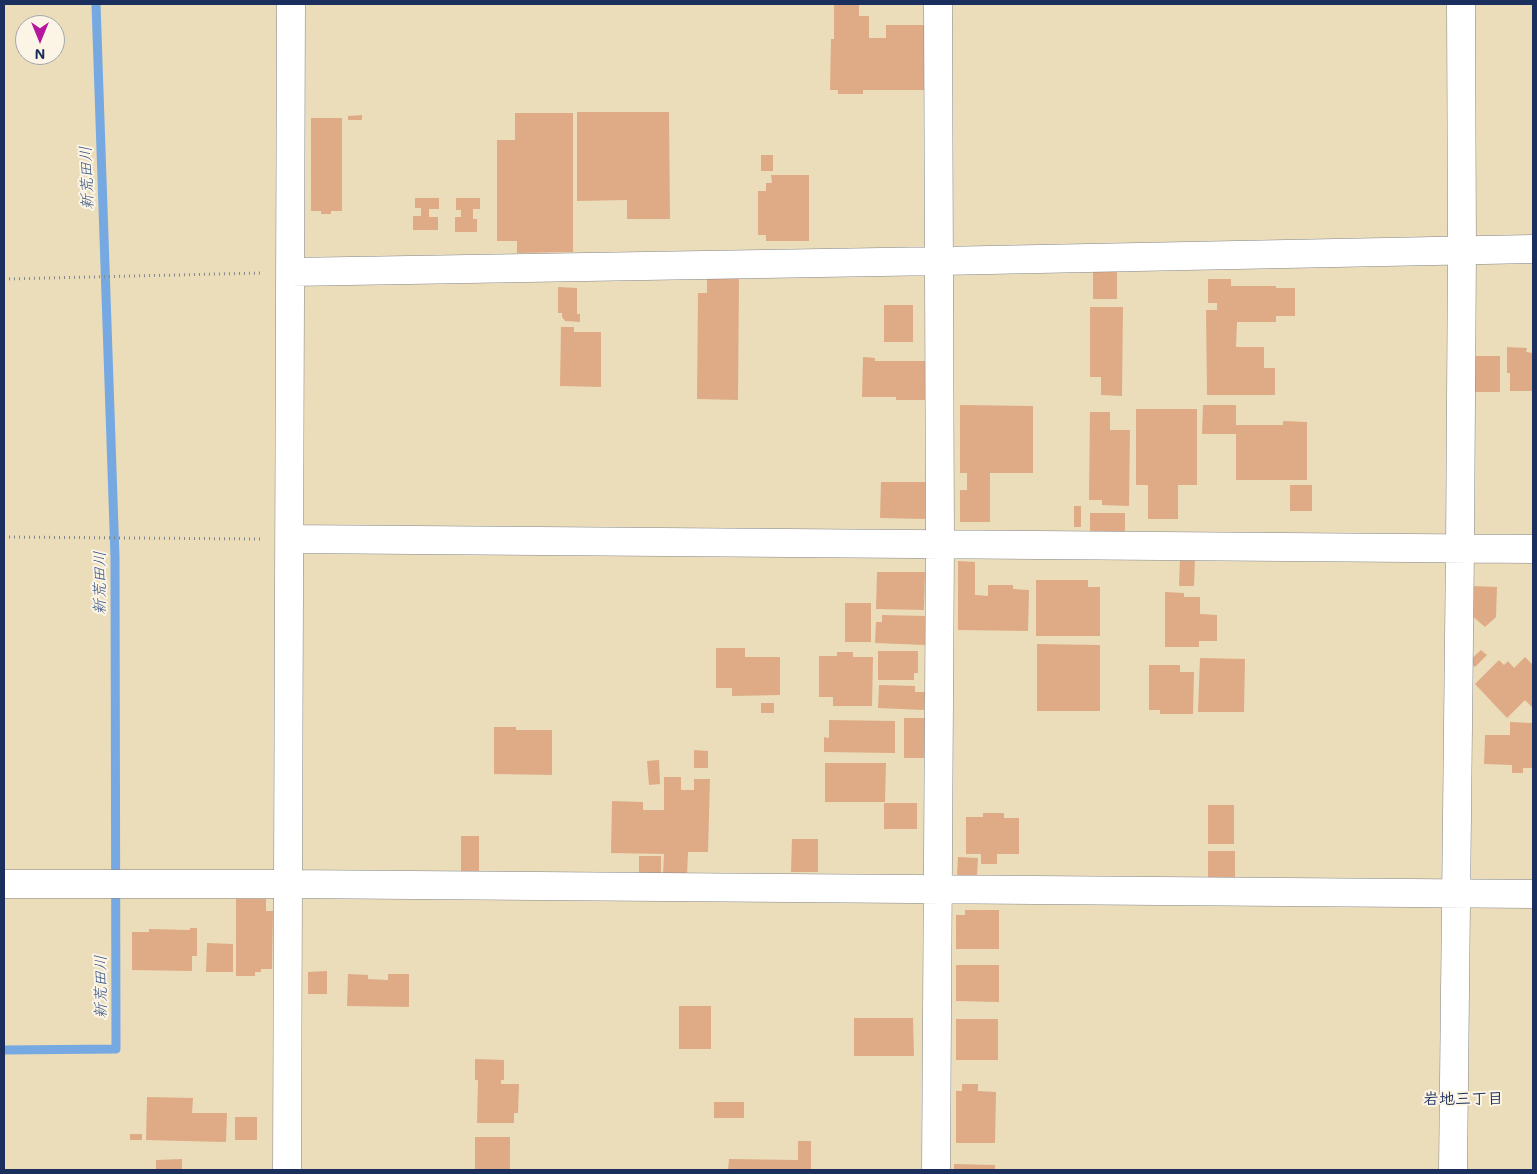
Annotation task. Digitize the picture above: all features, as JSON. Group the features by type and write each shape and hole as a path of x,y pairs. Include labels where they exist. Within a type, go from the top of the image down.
{"street":[{"path":"287,1170 291,4"},
{"path":"936,1170 940,544 938,4"},
{"path":"1453,1170 1460,549 1461,4"},
{"path":"291,272 940,261 1533,248"},
{"path":"290,540 1533,549"},
{"path":"4,884 288,884 1533,894"}],"path":[{"path":"4,279 291,272"},
{"path":"4,537 290,540"}],"building":[{"path":"834,4 859,4 859,16 869,16 869,38 886,38 886,25 930,25 929,90 863,90 863,94 838,94 838,90 830,90 831,39 834,39"},
{"path":"577,112 669,112 670,219 627,219 627,200 577,201"},
{"path":"515,113 573,113 573,252 517,253 517,241 497,241 497,140 515,140"},
{"path":"362,115 362,120 348,120 348,116"},
{"path":"311,118 342,118 342,211 331,211 331,214 311,211"},
{"path":"761,155 773,155 773,171 761,171"},
{"path":"771,175 809,175 809,241 766,241 766,235 758,235 758,191 766,191 766,183 772,183"},
{"path":"415,198 439,198 439,209 429,209 429,217 438,217 438,230 413,230 413,216 421,216 421,208 415,208"},
{"path":"456,198 480,198 480,209 473,209 473,219 477,219 477,232 455,232 455,217 461,217 461,210 456,210"},
{"path":"1117,270 1117,299 1093,299 1093,271"},
{"path":"707,278 739,278 738,400 697,399 698,293 707,293"},
{"path":"1208,279 1231,279 1231,286 1295,288 1295,316 1276,316 1276,322 1237,322 1236,347 1264,347 1264,368 1275,368 1275,395 1207,395 1206,310 1217,310 1217,303 1208,303"},
{"path":"558,287 577,288 577,314 580,314 580,322 565,321 562,313 558,313"},
{"path":"884,305 913,305 913,342 884,342"},
{"path":"1090,307 1123,307 1122,396 1101,395 1101,377 1090,377"},
{"path":"561,327 574,327 574,332 601,332 601,387 560,386"},
{"path":"1507,347 1527,348 1526,352 1533,353 1533,391 1510,391 1510,373 1507,373"},
{"path":"1472,356 1500,356 1500,392 1472,392"},
{"path":"863,357 875,358 875,361 926,361 925,400 896,400 896,397 862,397"},
{"path":"960,405 1033,406 1033,473 990,473 990,522 960,522 960,490 967,490 967,473 960,473"},
{"path":"1203,405 1236,405 1236,425 1283,425 1283,421 1307,422 1307,480 1236,480 1236,434 1202,434"},
{"path":"1136,409 1197,409 1197,485 1178,485 1178,519 1148,519 1148,485 1136,485"},
{"path":"1090,412 1110,412 1110,430 1130,430 1129,506 1102,505 1102,500 1089,500"},
{"path":"881,482 926,482 925,519 880,518"},
{"path":"1290,485 1312,485 1312,511 1290,511"},
{"path":"1074,506 1081,506 1081,527 1074,527"},
{"path":"1090,513 1125,513 1125,532 1090,532"},
{"path":"1180,558 1195,558 1194,586 1179,586"},
{"path":"958,561 975,562 975,595 988,596 988,585 1013,585 1013,589 1029,590 1028,631 958,630"},
{"path":"877,572 925,572 924,610 876,609"},
{"path":"1036,580 1088,580 1088,587 1100,587 1100,636 1036,636"},
{"path":"1471,586 1497,587 1496,617 1485,627 1471,615"},
{"path":"1165,592 1184,593 1184,597 1200,597 1200,614 1217,615 1217,641 1199,641 1199,647 1165,647"},
{"path":"845,603 871,603 871,642 845,642"},
{"path":"882,615 926,616 925,645 875,643 876,622 882,622"},
{"path":"1037,644 1100,645 1100,711 1037,711"},
{"path":"716,648 745,648 745,657 780,657 780,695 732,696 732,688 716,688"},
{"path":"1481,650 1487,655 1475,667 1469,661"},
{"path":"878,651 918,651 918,673 914,673 914,680 878,680"},
{"path":"837,652 853,652 853,657 873,657 872,706 833,706 833,697 819,697 819,656 837,656"},
{"path":"1525,657 1533,665 1533,708 1525,700 1507,718 1475,684 1499,660 1504,665 1508,661 1514,668"},
{"path":"1200,658 1245,659 1244,712 1198,712"},
{"path":"1149,665 1180,665 1180,672 1194,672 1193,714 1160,714 1160,710 1149,710"},
{"path":"879,685 915,686 915,692 925,692 924,710 878,708"},
{"path":"761,703 774,703 774,713 761,713"},
{"path":"904,718 926,718 926,758 904,758"},
{"path":"829,720 895,721 895,753 824,752 824,737 829,738"},
{"path":"1510,722 1533,723 1533,768 1523,768 1523,773 1512,773 1512,765 1484,764 1485,735 1510,735"},
{"path":"494,727 516,727 516,730 552,730 552,775 494,774"},
{"path":"694,750 708,751 708,768 694,768"},
{"path":"659,760 660,784 649,785 647,761"},
{"path":"825,763 886,763 885,802 825,802"},
{"path":"664,777 681,777 681,790 694,790 694,779 710,779 708,852 688,852 687,876 663,875 664,854 611,853 612,801 643,802 643,810 664,810"},
{"path":"884,803 917,803 917,829 884,829"},
{"path":"1208,805 1234,805 1234,844 1208,844"},
{"path":"983,813 1004,813 1004,818 1019,818 1019,854 997,854 997,864 981,864 981,854 966,854 966,817 983,817"},
{"path":"461,836 479,836 479,871 461,871"},
{"path":"792,839 818,839 818,872 791,872"},
{"path":"1208,851 1235,851 1235,882 1208,882"},
{"path":"639,856 661,856 661,874 639,873"},
{"path":"958,857 978,858 977,876 957,876"},
{"path":"236,899 266,899 266,911 273,911 272,969 261,969 261,972 255,972 255,976 236,976"},
{"path":"965,910 999,910 999,949 956,949 956,915 965,915"},
{"path":"190,928 197,928 197,956 192,956 192,971 132,970 132,932 149,932 149,929 190,930"},
{"path":"207,943 233,944 233,972 206,972"},
{"path":"956,965 999,965 999,1002 956,1001"},
{"path":"327,971 327,994 308,994 308,972"},
{"path":"348,974 368,975 368,979 388,980 388,974 409,974 409,1007 347,1006"},
{"path":"679,1006 711,1006 711,1049 679,1049"},
{"path":"854,1018 913,1018 914,1056 854,1056"},
{"path":"956,1019 998,1019 998,1060 956,1060"},
{"path":"475,1059 504,1060 504,1080 501,1080 501,1084 519,1084 518,1113 514,1113 514,1123 477,1123 478,1080 475,1080"},
{"path":"962,1084 978,1084 978,1091 996,1092 995,1143 956,1143 956,1091 962,1091"},
{"path":"147,1097 193,1098 192,1113 227,1113 226,1142 146,1140"},
{"path":"714,1102 744,1102 744,1118 714,1118"},
{"path":"235,1117 257,1117 257,1140 235,1140"},
{"path":"130,1134 142,1134 142,1140 130,1140"},
{"path":"475,1137 510,1137 510,1170 475,1170"},
{"path":"798,1141 811,1141 811,1169 809,1170 728,1170 729,1159 798,1160"},
{"path":"182,1159 182,1170 156,1170 156,1160"},
{"path":"954,1164 995,1165 995,1170 954,1170"}],"waterway":[{"name":"新荒田川","path":"4,1050 116,1049 115,557 96,4"}],"district":[{"name":"岩地三丁目","path":"1463,1099"}]}
